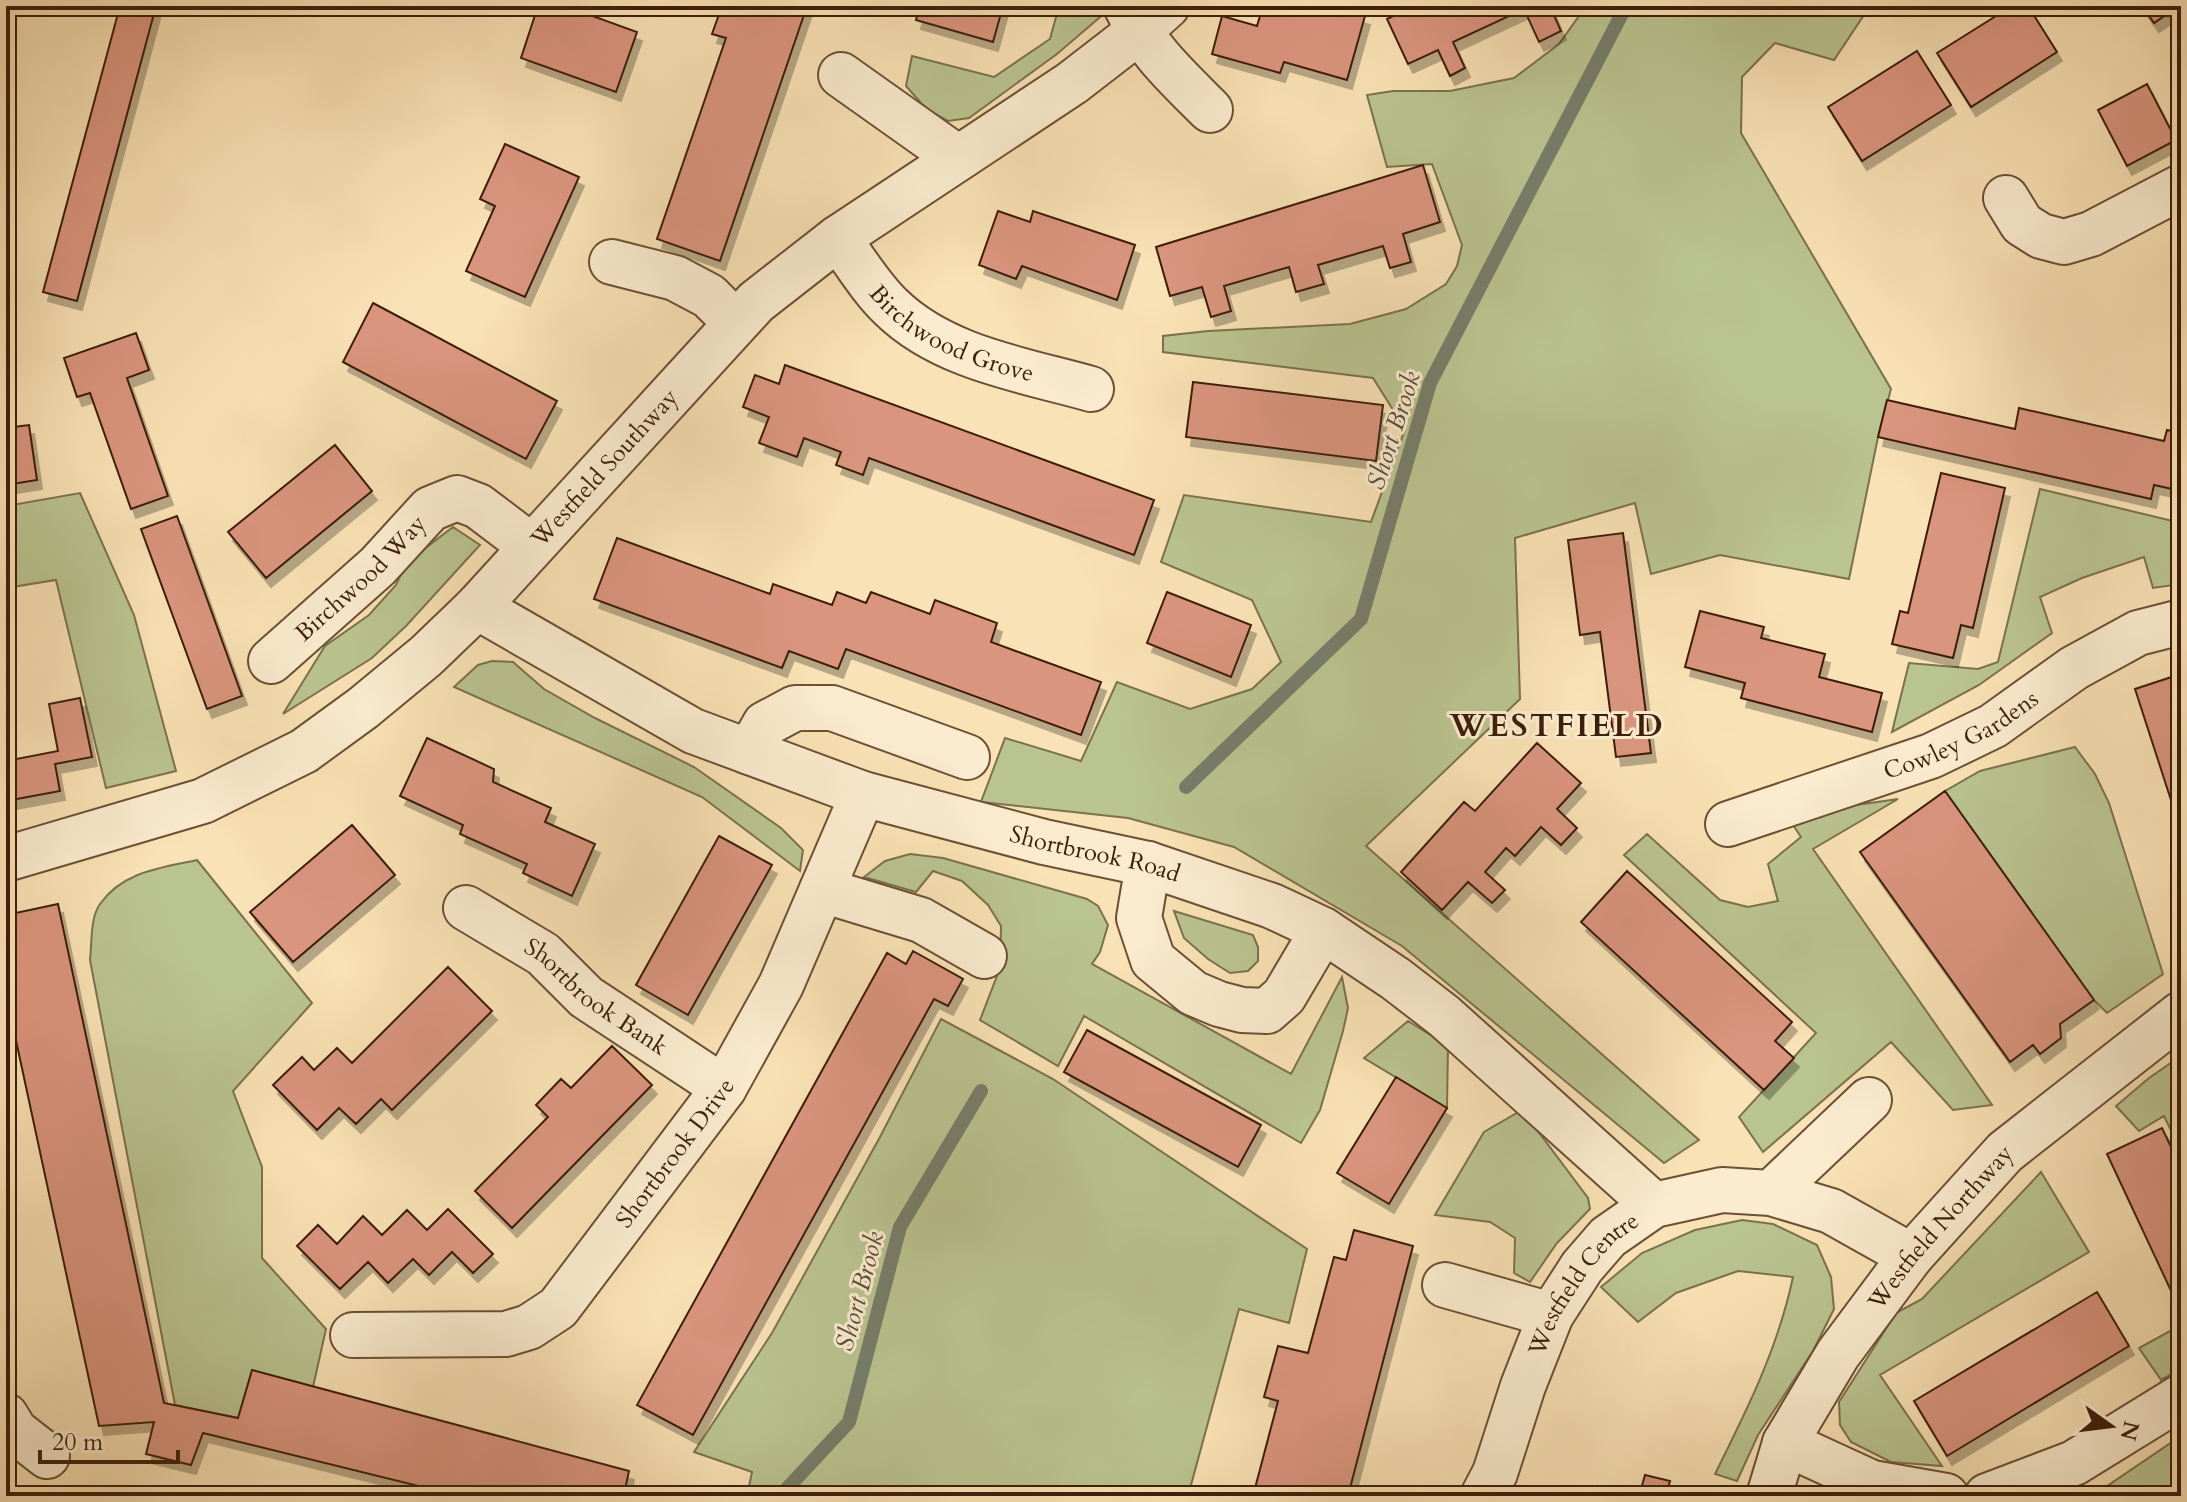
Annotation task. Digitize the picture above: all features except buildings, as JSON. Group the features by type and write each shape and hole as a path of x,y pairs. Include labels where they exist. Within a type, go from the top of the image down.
{"street":[{"path":"1144,15 1170,71 1210,110"},
{"name":"Westfield Southway","path":"6,859 203,801 304,751 363,708 426,656 477,607 756,302 838,238 1072,83 1144,15"},
{"path":"841,75 958,158"},
{"path":"2006,198 2022,224 2041,236 2064,242 2091,234 2181,187"},
{"name":"Birchwood Grove","path":"838,238 891,307 925,332 969,355 1091,389"},
{"path":"612,262 675,278 709,296 736,323"},
{"name":"Birchwood Way","path":"271,661 378,566 430,509 457,498 478,506 531,546"},
{"name":"Shortbrook Road","path":"477,607 693,731 863,794 1044,842 1148,864 1272,906 1323,930 1444,1016 1654,1205"},
{"name":"Cowley Gardens","path":"1728,824 1931,756 1993,726 2074,668 2138,633 2181,622"},
{"path":"749,752 765,724 795,708 832,708 967,757"},
{"name":"Shortbrook Drive","path":"353,1335 506,1334 529,1327 558,1308 724,1088 781,985 863,794"},
{"path":"1148,864 1139,918 1153,960 1193,993 1219,1004 1242,1010 1267,1011 1284,996 1323,930"},
{"path":"822,890 921,920 984,956"},
{"name":"Shortbrook Bank","path":"466,908 543,954 586,997 724,1088"},
{"name":"Westfield Northway","path":"1769,1496 1785,1443 1838,1354 1911,1256 2005,1152 2181,1014"},
{"path":"1771,1193 1869,1100"},
{"name":"Westfield Centre","path":"1483,1496 1495,1473 1523,1386 1551,1315 1582,1267 1608,1237 1654,1205 1722,1190 1771,1193 1831,1211 1911,1256"},
{"path":"1445,1285 1551,1315"},
{"path":"1987,1496 2074,1463 2181,1397"},
{"path":"6,1416 15,1431 47,1456"},
{"path":"1785,1443 1872,1483 1946,1496"}],"green space":[{"path":"1059,6 1113,6 1057,54 969,118 948,121 927,110 906,86 912,56 994,77 1050,39"},
{"path":"1583,6 1870,6 1834,60 1775,43 1742,77 1741,133 1891,389 1849,579 1720,555 1651,574 1635,503 1515,538 1520,699 1366,846 1699,1140 1664,1163 1402,946 1234,847 1128,818 981,802 1005,738 1081,761 1117,682 1190,709 1252,689 1281,662 1252,600 1161,562 1184,495 1371,522 1405,429 1373,378 1163,352 1163,336 1350,324 1406,309 1446,284 1457,266 1462,245 1432,164 1387,167 1367,95 1393,91 1450,91 1514,78 1559,44"},
{"path":"2040,489 2181,523 2181,584 2153,588 2144,557 2082,578 2040,597 2052,633 1979,685 1892,732 1909,663 1978,669 1998,662"},
{"path":"80,493 134,615 176,771 106,788 56,580 6,588 6,506"},
{"path":"453,527 480,545 406,626 372,658 283,714 325,646 369,615 396,585 406,563"},
{"path":"492,661 513,662 544,689 694,767 781,828 803,850 800,871 702,797 454,687 478,665"},
{"path":"2075,747 2095,774 2109,803 2163,974 2107,1013 2094,1000 1945,791 1980,771"},
{"path":"1898,799 1813,849 1992,1105 1953,1110 1891,1042 1763,1152 1739,1117 1816,1033 1624,855 1647,834 1720,900 1748,907 1778,901 1768,864 1801,837 1793,825 1835,808"},
{"path":"910,854 943,858 1087,899 1098,906 1108,925 1100,952 1092,964 1291,1074 1342,977 1348,1008 1343,1031 1320,1110 1301,1143 1084,1016 1058,1066 980,1020 1000,968 1001,926 988,905 962,881 933,871 916,892 864,877 885,861"},
{"path":"197,860 312,1003 233,1091 262,1167 262,1258 326,1329 313,1387 238,1418 175,1405 90,960 94,916 109,893 144,873"},
{"path":"1174,911 1253,935 1258,947 1258,961 1248,971 1230,973 1184,938"},
{"path":"941,1019 1053,1079 1307,1249 1289,1323 1239,1309 1188,1496 747,1496 752,1472 694,1452 772,1333"},
{"path":"1408,1021 1448,1046 1447,1108 1364,1058"},
{"path":"2181,1056 2181,1151 2164,1116 2139,1131 2116,1106"},
{"path":"1522,1110 1588,1198 1590,1209 1557,1243 1530,1282 1514,1273 1515,1238 1490,1222 1435,1215 1484,1132"},
{"path":"2041,1172 2089,1252 1880,1375 1942,1466 1891,1462 1851,1442 1840,1425 1839,1402 1896,1313 1922,1299"},
{"path":"1742,1220 1773,1224 1817,1245 1831,1277 1834,1309 1813,1351 1758,1435 1737,1481 1715,1474 1770,1354 1793,1277 1738,1271 1676,1293 1638,1322 1601,1287 1642,1253 1695,1230"},
{"path":"2181,1325 2181,1369 2161,1380 2139,1348"},
{"path":"2181,1436 2181,1496 2094,1495"}],"waterway":[{"name":"Short Brook","path":"1186,787 1361,619 1430,383 1626,6"},
{"name":"Short Brook","path":"780,1496 849,1422 900,1227 981,1091"}],"district":[{"name":"WESTFIELD","path":"1557,725"}]}
